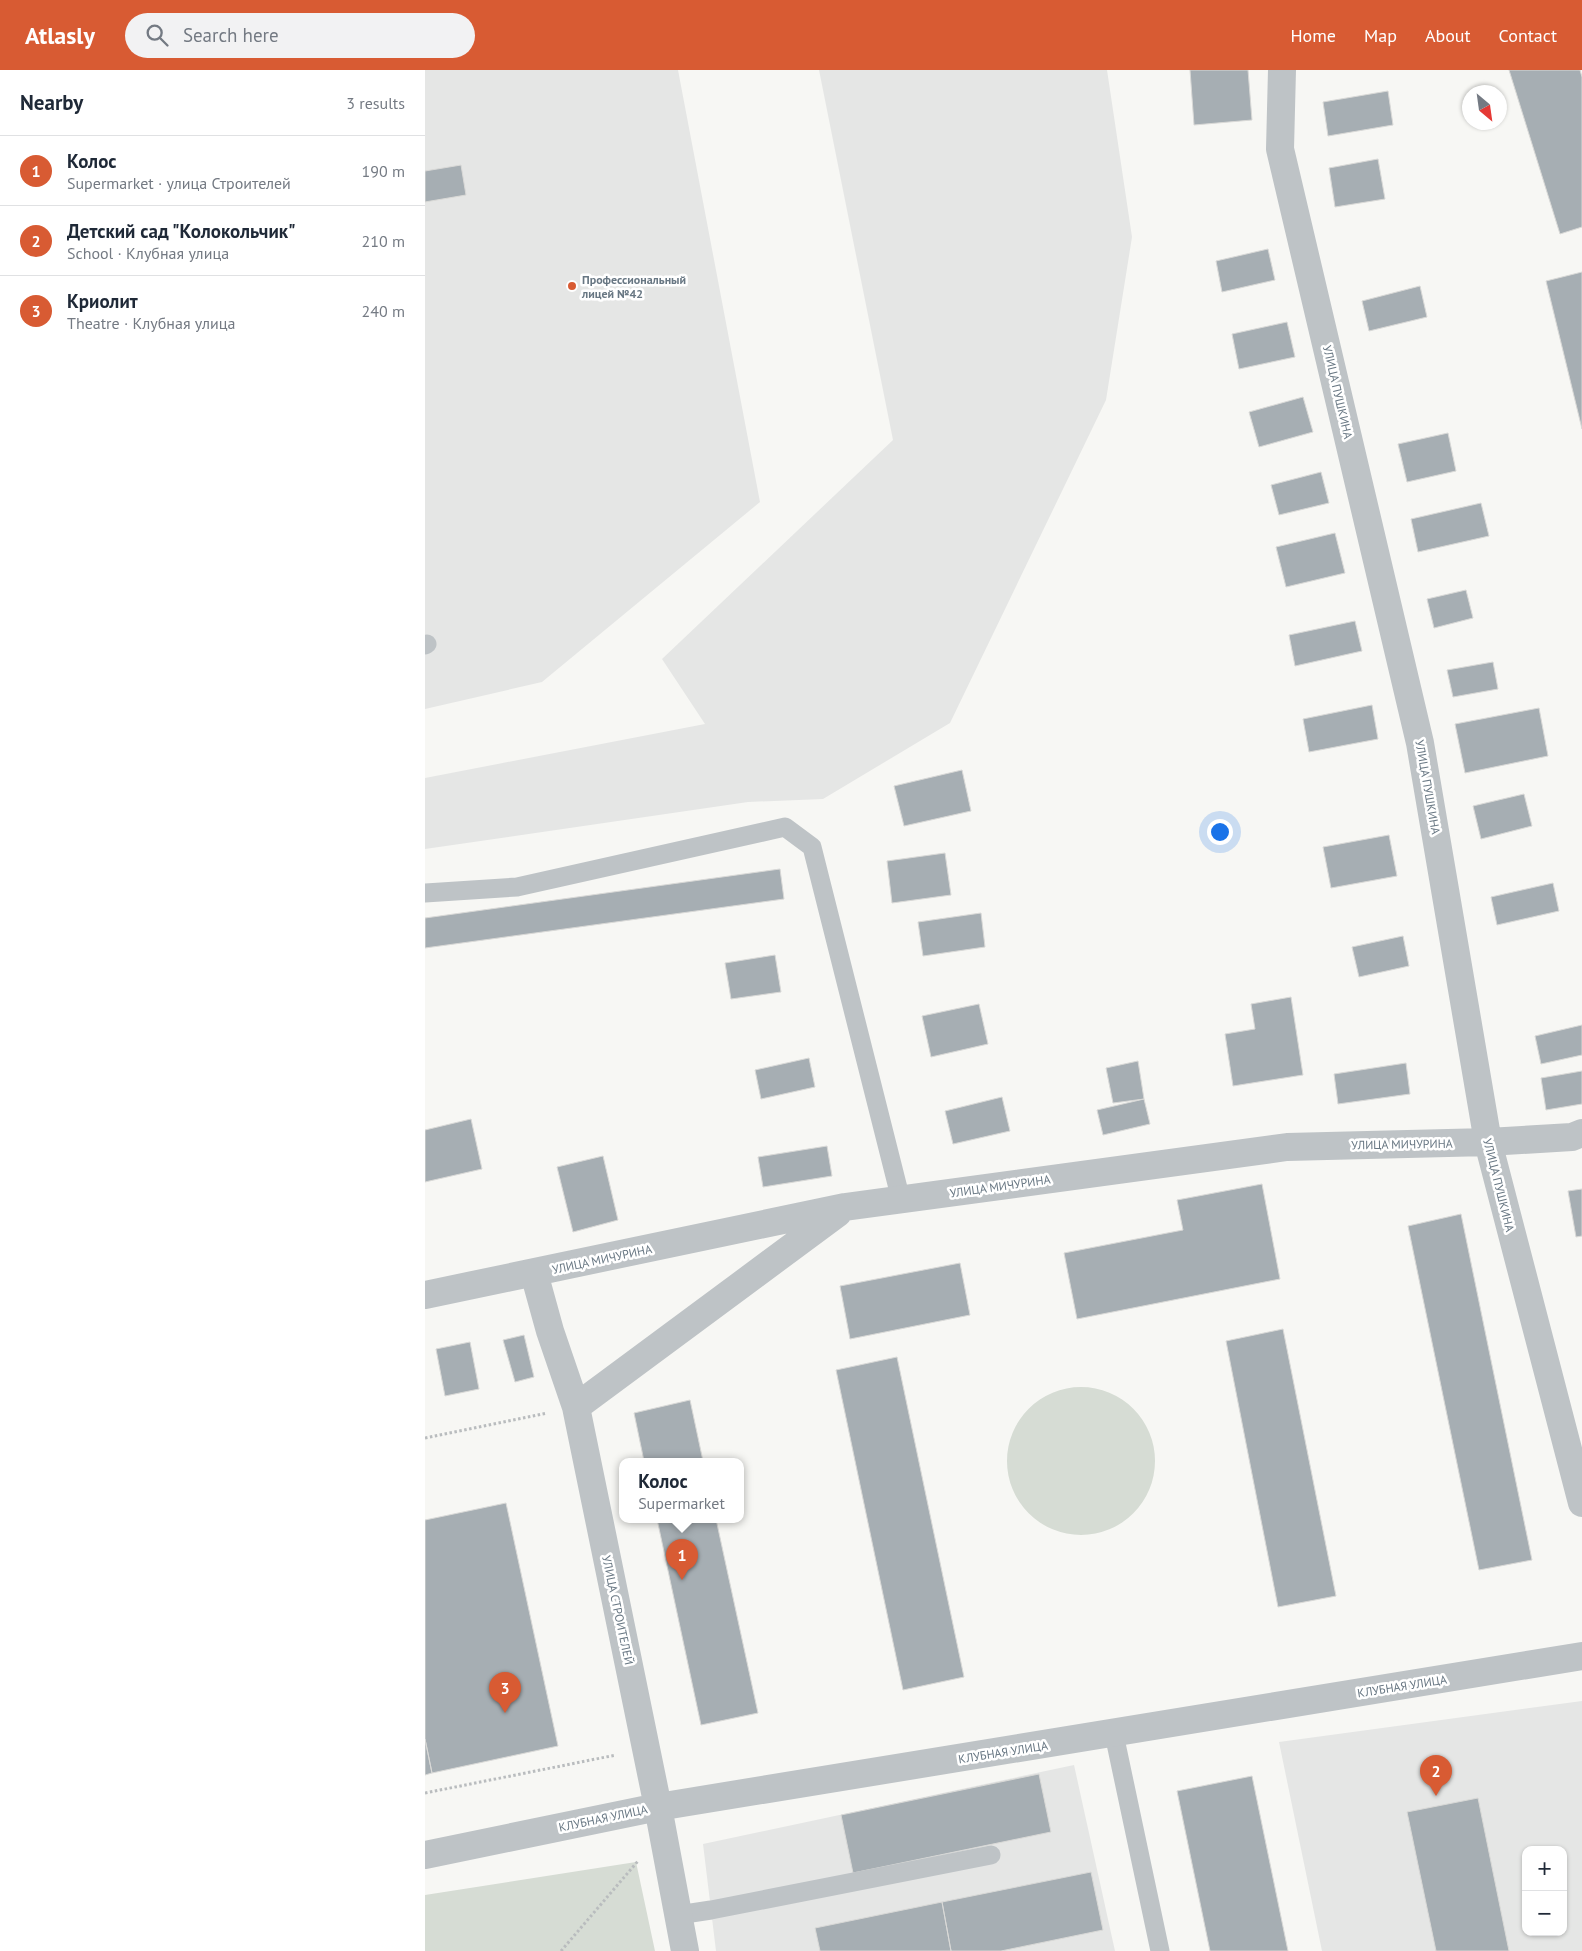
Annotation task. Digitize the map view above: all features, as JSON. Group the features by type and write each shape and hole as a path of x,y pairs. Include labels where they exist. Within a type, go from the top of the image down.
{"street":[{"name":"УЛИЦА ПУШКИНА","path":"1283,70 1280,149 1421,743 1488,1142 1582,1503"},
{"name":"УЛИЦА МИЧУРИНА","path":"425,1295 845,1208 901,1200 1287,1147 1488,1142 1572,1137 1582,1133"},
{"path":"576,1407 845,1208"},
{"name":"УЛИЦА СТРОИТЕЛЕЙ","path":"534,1273 549,1331 576,1407 647,1749 685,1951"},
{"name":"КЛУБНАЯ УЛИЦА","path":"425,1855 661,1819 1114,1734 1582,1656"}],"lane":[{"path":"425,893 517,887 785,827 812,847 901,1200"},
{"path":"1114,1734 1160,1951"},
{"path":"678,1914 711,1910 991,1855"}],"path":[{"path":"425,1438 576,1407"},
{"path":"425,1793 647,1749"},
{"path":"561,1951 661,1819"}],"shaded area":[{"name":"Профессиональный лицей №42","path":"425,70 678,70 760,502 542,682 425,709"},
{"path":"819,70 1107,70 1132,237 1106,400 950,723 823,799 748,802 425,849 425,778 705,724 662,659 893,440"},
{"path":"1081,1387 1096,1388 1109,1392 1134,1408 1150,1433 1154,1446 1154,1476 1150,1489 1134,1514 1109,1530 1096,1534 1081,1535 1066,1534 1053,1530 1028,1514 1012,1489 1008,1476 1007,1461 1008,1446 1012,1433 1028,1408 1053,1392 1066,1388"},
{"path":"1582,1701 1582,1951 1322,1951 1279,1742"},
{"path":"1074,1765 1115,1951 716,1951 703,1844"},
{"path":"636,1862 655,1951 425,1951 425,1895"}],"building":[{"path":"1190,70 1248,70 1252,120 1194,125"},
{"path":"1509,70 1580,70 1582,77 1582,227 1560,234"},
{"path":"1388,91 1393,125 1328,136 1323,102"},
{"path":"1378,159 1385,199 1335,207 1329,168"},
{"path":"461,165 466,195 425,202 425,171"},
{"path":"1268,249 1275,280 1222,292 1216,261"},
{"path":"1582,272 1582,429 1546,281"},
{"path":"1420,286 1427,317 1369,331 1362,301"},
{"path":"1287,322 1295,357 1239,369 1232,334"},
{"path":"1303,397 1313,432 1259,447 1249,412"},
{"path":"1448,433 1456,471 1407,482 1398,444"},
{"path":"1321,472 1329,503 1279,515 1271,485"},
{"path":"1481,503 1489,536 1418,552 1411,519"},
{"path":"1335,533 1345,573 1286,587 1276,547"},
{"path":"1466,590 1473,618 1434,628 1427,599"},
{"path":"1355,621 1362,651 1295,666 1289,635"},
{"path":"1493,662 1498,689 1453,697 1447,670"},
{"path":"1372,705 1378,739 1309,752 1303,719"},
{"path":"1539,708 1548,756 1465,773 1455,724"},
{"path":"962,770 971,811 904,826 894,786"},
{"path":"1524,794 1532,826 1481,839 1473,806"},
{"path":"1389,835 1397,876 1331,888 1323,847"},
{"path":"945,853 951,895 892,903 887,861"},
{"path":"780,869 784,899 425,948 425,918"},
{"path":"1553,883 1559,911 1497,925 1491,897"},
{"path":"981,913 985,947 923,956 918,922"},
{"path":"1403,936 1409,966 1359,977 1352,947"},
{"path":"775,955 781,992 731,999 725,963"},
{"path":"1291,997 1303,1075 1233,1086 1225,1034 1255,1029 1251,1004"},
{"path":"979,1004 988,1044 931,1057 922,1016"},
{"path":"1582,1025 1582,1055 1541,1064 1535,1036"},
{"path":"809,1058 815,1087 761,1099 755,1070"},
{"path":"1138,1061 1144,1099 1113,1103 1106,1068"},
{"path":"1406,1063 1410,1094 1338,1104 1334,1074"},
{"path":"1582,1071 1582,1104 1546,1110 1541,1078"},
{"path":"1002,1097 1010,1131 953,1144 945,1111"},
{"path":"1144,1099 1150,1124 1103,1135 1097,1110"},
{"path":"471,1119 482,1169 425,1182 425,1130"},
{"path":"827,1146 832,1176 763,1187 758,1157"},
{"path":"603,1156 618,1220 573,1232 557,1167"},
{"path":"1262,1184 1280,1279 1077,1319 1064,1253 1183,1230 1177,1200"},
{"path":"1582,1189 1582,1236 1576,1237 1568,1191"},
{"path":"1461,1214 1532,1560 1479,1570 1408,1226"},
{"path":"960,1263 970,1315 850,1339 840,1286"},
{"path":"1283,1329 1336,1596 1278,1607 1226,1341"},
{"path":"524,1335 534,1377 515,1382 503,1340"},
{"path":"470,1342 479,1389 445,1396 436,1349"},
{"path":"897,1357 964,1677 903,1690 836,1370"},
{"path":"690,1400 702,1458 643,1458 634,1413"},
{"path":"506,1503 558,1746 432,1773 425,1739 425,1520"},
{"path":"658,1523 717,1523 758,1713 701,1725"},
{"path":"425,1739 432,1773 425,1775"},
{"path":"1039,1774 1051,1832 853,1873 841,1815"},
{"path":"1252,1776 1288,1951 1210,1951 1177,1791"},
{"path":"1478,1798 1509,1951 1436,1951 1407,1812"},
{"path":"1091,1872 1103,1930 1001,1951 951,1951 942,1902"},
{"path":"942,1902 951,1951 820,1951 815,1928"}],"place":[{"name":"Профессиональный лицей №42","path":"572,286"},
{"name":"Колос","path":"682,1580"},
{"name":"Криолит","path":"505,1713"},
{"name":"Детский сад \"Колокольчик\"","path":"1436,1796"}]}
